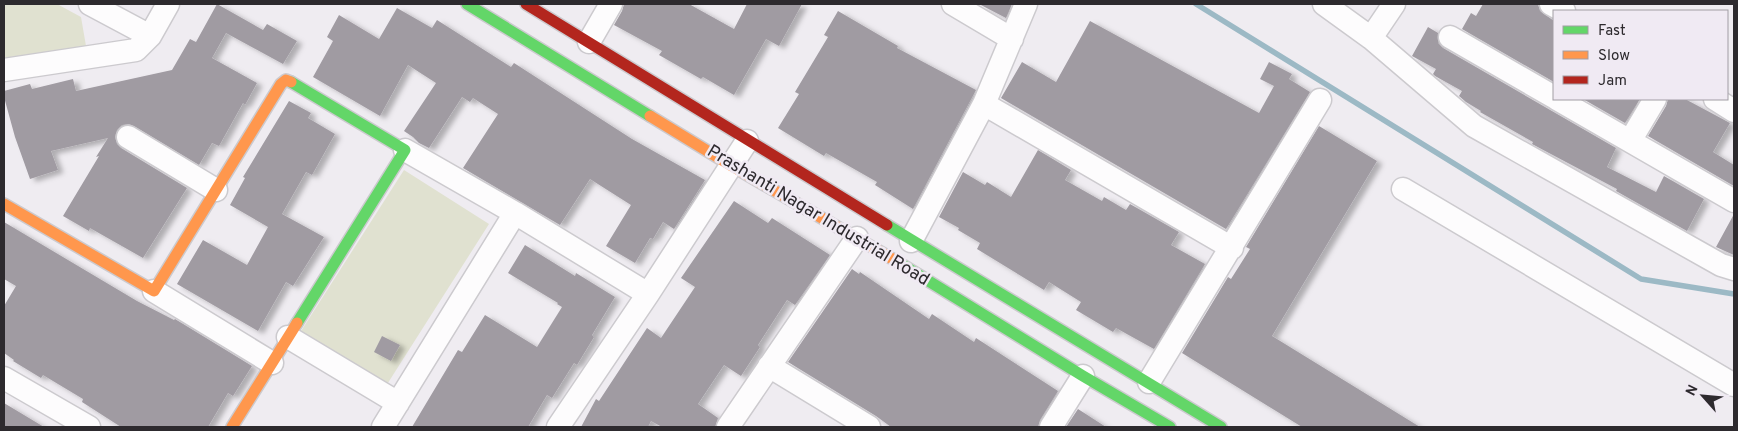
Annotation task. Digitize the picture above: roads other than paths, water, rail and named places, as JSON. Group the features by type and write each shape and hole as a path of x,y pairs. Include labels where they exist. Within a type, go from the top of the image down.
{"street":[{"path":"90,4 150,36"},
{"path":"4,70 136,50 150,36 168,4"},
{"name":"Prashanti Nagar Industrial Road","path":"467,4 732,166 857,238 1170,427"},
{"name":"Prashanti Nagar Industrial Road","path":"526,4 910,241 1149,382 1221,427"},
{"path":"589,42 612,4"},
{"path":"952,4 1012,39"},
{"path":"910,241 984,104 1026,4"},
{"path":"1324,4 1370,38 1474,126 1721,265 1734,269"},
{"path":"1370,38 1394,4"},
{"path":"1551,4 1562,10"},
{"path":"1450,37 1553,96"},
{"path":"154,292 281,84 286,80 515,213 648,294"},
{"path":"1149,382 1320,100"},
{"path":"1559,100 1734,201"},
{"path":"1630,141 1654,100"},
{"path":"1717,100 1734,111"},
{"path":"984,104 1232,248"},
{"path":"128,137 216,190"},
{"path":"558,427 648,294 747,141"},
{"path":"232,427 405,150"},
{"path":"1403,189 1734,385"},
{"path":"4,204 272,363"},
{"path":"383,427 515,213"},
{"path":"728,427 857,238"},
{"path":"288,337 398,403"},
{"path":"769,366 869,427"},
{"path":"1051,427 1083,376"},
{"path":"4,378 64,421 89,427"}],"waterway":[{"path":"1196,4 1641,279 1734,294"}]}
